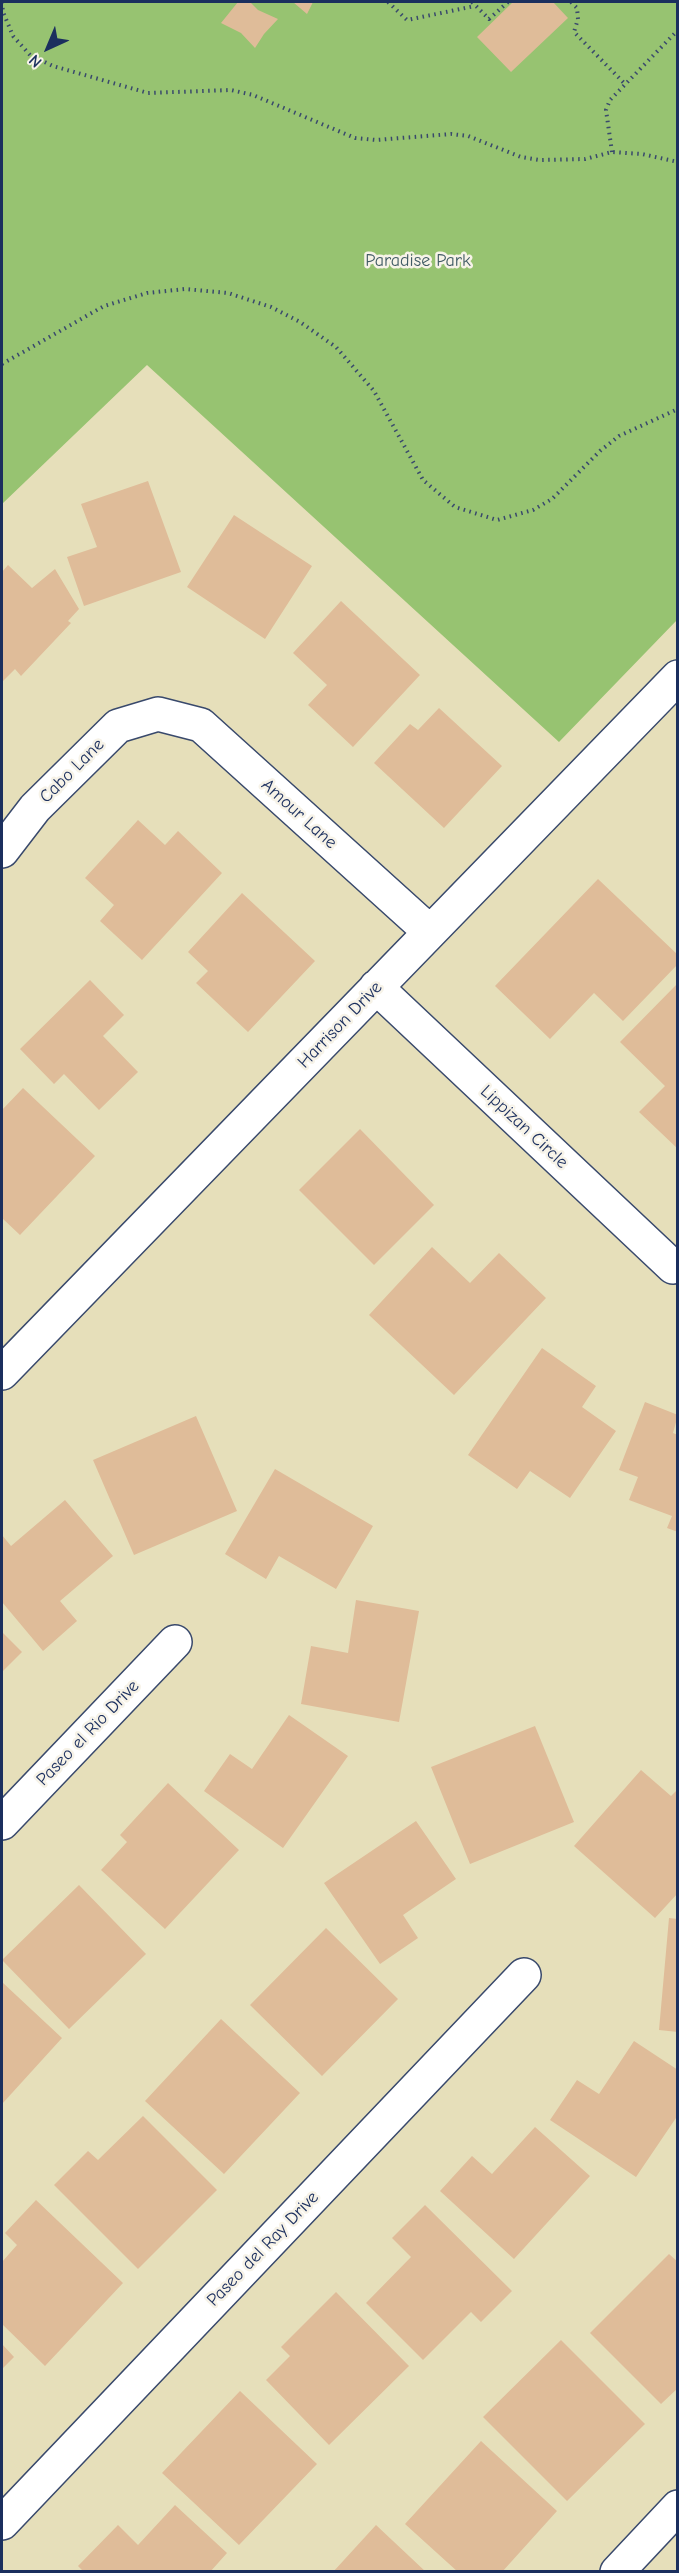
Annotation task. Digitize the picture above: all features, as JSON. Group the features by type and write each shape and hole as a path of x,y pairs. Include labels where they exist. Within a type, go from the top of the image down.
{"street":[{"name":"Harrison Drive","path":"2,1373 678,677"},
{"name":"Amour Lane","path":"158,714 201,725 430,932"},
{"name":"Cabo Lane","path":"2,851 35,808 117,726 158,714"},
{"name":"Lippizan Circle","path":"376,987 673,1267"},
{"name":"Paseo el Rio Drive","path":"2,1823 175,1642"},
{"name":"Paseo del Ray Drive","path":"2,2523 524,1975"},
{"path":"617,2571 678,2506"}],"path":[{"path":"2,2 3,12 13,36 30,55 53,66 148,93 231,90 253,95 355,138 376,140 451,134 468,136 521,157 539,160 585,159 612,152 642,154 678,162"},
{"path":"388,2 407,20 474,4 489,19 508,2"},
{"path":"571,2 577,8 578,19 574,32 625,84"},
{"path":"612,152 606,110 610,100 678,30"},
{"path":"2,364 104,306 147,293 185,289 228,293 271,307 300,322 336,347 374,391 423,480 455,507 497,520 516,516 552,499 600,451 620,436 678,409"}],"green space":[{"name":"Paradise Park","path":"2,2 677,2 677,620 559,742 147,365 2,504"}],"building":[{"path":"238,2 250,2 258,10 278,19 255,48 241,33 221,23"},
{"path":"293,2 313,2 307,14"},
{"path":"513,2 553,2 568,18 511,72 477,37"},
{"path":"148,481 181,572 84,606 67,557 97,547 81,504"},
{"path":"234,515 312,566 265,639 187,587"},
{"path":"8,565 32,588 55,569 79,609 68,621 71,623 21,676 15,669 2,682 2,572"},
{"path":"341,601 420,675 353,747 308,705 327,685 293,653"},
{"path":"439,708 502,766 444,828 374,763 410,724 418,730"},
{"path":"138,820 165,845 178,831 222,873 142,960 100,921 114,905 85,878"},
{"path":"598,879 678,955 678,964 623,1021 594,993 550,1039 495,986"},
{"path":"242,893 315,961 248,1032 196,983 208,971 188,952"},
{"path":"90,980 124,1015 103,1036 138,1072 99,1110 64,1074 54,1084 20,1049"},
{"path":"678,983 678,1149 639,1112 665,1086 620,1042"},
{"path":"23,1088 95,1156 20,1235 2,1218 2,1110"},
{"path":"360,1129 434,1205 374,1265 299,1190"},
{"path":"432,1247 470,1283 499,1253 546,1298 454,1395 369,1315"},
{"path":"542,1348 596,1386 582,1407 616,1431 570,1498 530,1471 517,1489 468,1455"},
{"path":"645,1402 678,1415 673,1433 678,1435 678,1532 667,1528 672,1516 629,1500 638,1477 619,1470"},
{"path":"196,1416 237,1511 134,1555 93,1460"},
{"path":"275,1469 373,1526 336,1589 279,1556 266,1579 225,1554"},
{"path":"65,1500 113,1556 60,1601 77,1621 43,1651 2,1602 2,1535 11,1546"},
{"path":"356,1600 419,1611 399,1722 301,1704 311,1646 348,1653"},
{"path":"2,1632 22,1652 2,1672"},
{"path":"289,1715 348,1756 283,1848 204,1791 230,1754 252,1769"},
{"path":"535,1726 574,1822 470,1864 431,1767"},
{"path":"641,1770 671,1796 678,1789 678,1893 655,1918 574,1846"},
{"path":"168,1783 239,1850 165,1929 101,1870 127,1842 120,1835"},
{"path":"416,1821 456,1879 403,1915 418,1938 380,1964 324,1883"},
{"path":"79,1885 146,1954 69,2029 2,1960"},
{"path":"669,1918 678,1919 678,2032 659,2030"},
{"path":"326,1928 398,1999 322,2076 250,2005"},
{"path":"2,1982 62,2038 2,2104"},
{"path":"221,2019 300,2093 224,2174 145,2101"},
{"path":"634,2041 678,2070 678,2115 636,2177 550,2120 577,2080 599,2094"},
{"path":"143,2116 217,2190 138,2269 54,2185 88,2151 98,2160"},
{"path":"535,2127 590,2176 514,2259 440,2191 472,2156 492,2174"},
{"path":"36,2200 123,2283 45,2366 2,2324 2,2262 17,2245 5,2233"},
{"path":"425,2205 512,2291 481,2322 471,2312 423,2360 366,2303 411,2257 392,2238"},
{"path":"669,2254 678,2262 678,2388 661,2404 590,2333"},
{"path":"336,2292 409,2366 329,2445 266,2380 290,2356 281,2347"},
{"path":"561,2340 645,2424 567,2501 483,2417"},
{"path":"2,2344 14,2357 2,2369"},
{"path":"240,2391 317,2464 239,2545 162,2473"},
{"path":"481,2441 557,2511 502,2572 458,2572 405,2524"},
{"path":"175,2505 227,2553 210,2572 84,2572 78,2566 118,2525 138,2545"},
{"path":"376,2525 426,2572 333,2572"}]}
